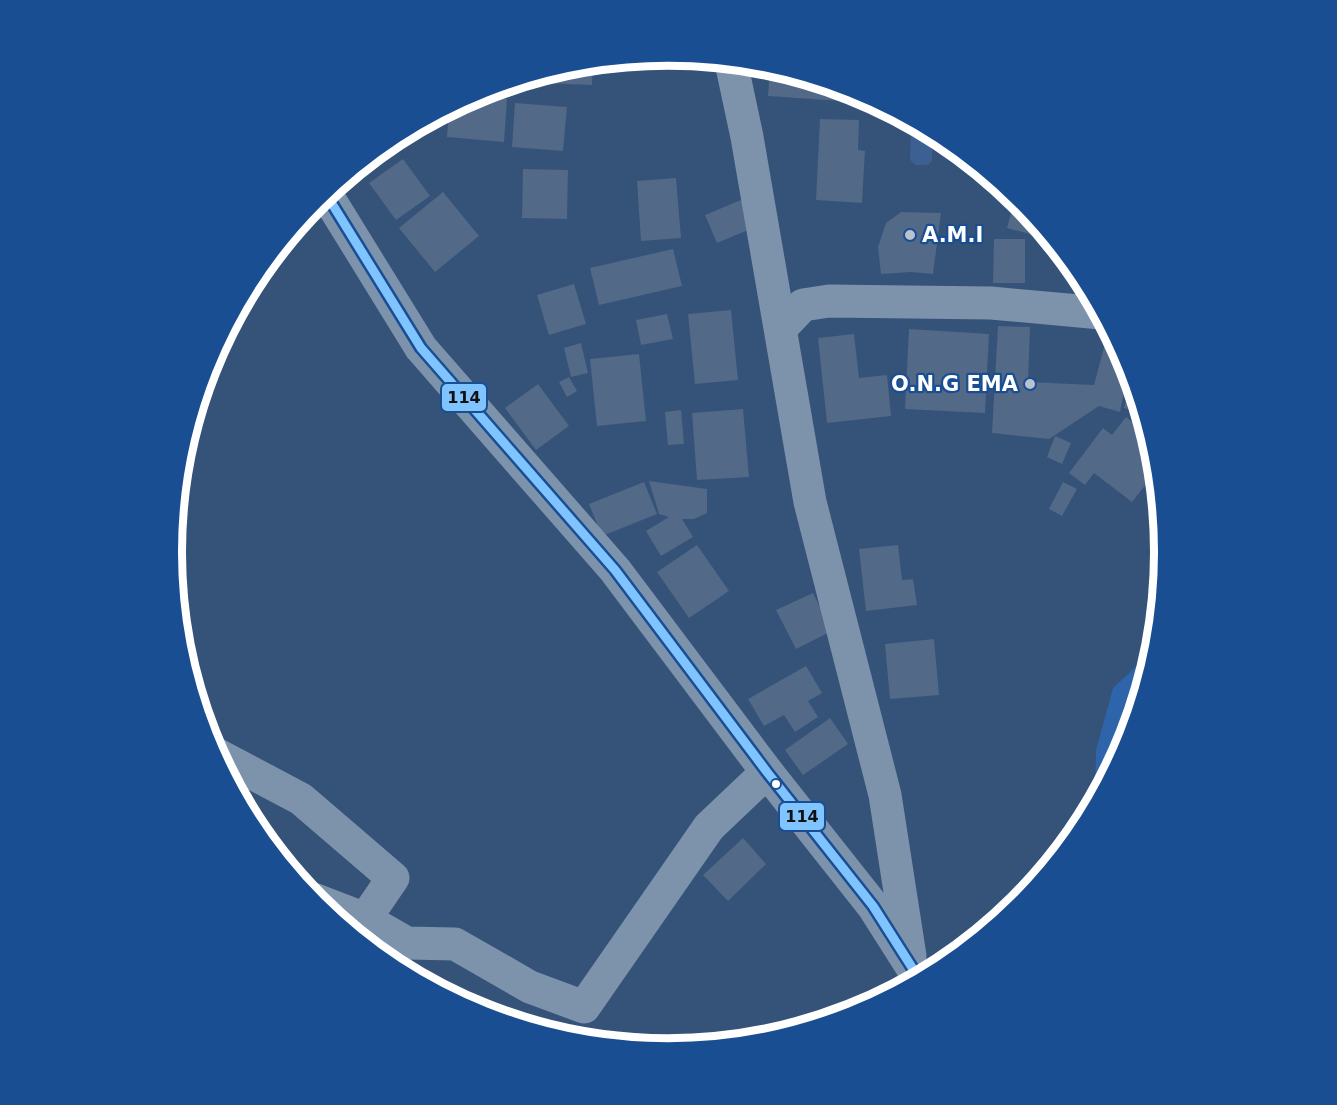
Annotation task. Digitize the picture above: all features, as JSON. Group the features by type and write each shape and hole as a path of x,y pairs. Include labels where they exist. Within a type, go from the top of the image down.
{"street":[{"path":"733,70 747,137 810,502 885,795 914,973"},
{"path":"331,202 421,348 615,570 767,772 873,906 913,973"},
{"path":"781,328 803,305 829,301 991,303 1092,312"},
{"path":"229,761 301,799 393,878 365,919"},
{"path":"337,908 365,919 407,943 455,944 530,987 584,1007 709,827 767,772"}],"shaded area":[{"path":"911,130 933,144 932,161 928,165 916,165 910,160"},
{"path":"1143,661 1118,739 1095,786 1096,750 1113,688"}],"building":[{"path":"593,72 592,85 543,83"},
{"path":"769,77 841,98 841,101 768,96"},
{"path":"495,98 507,99 504,142 447,137 448,119"},
{"path":"515,103 567,107 563,151 512,147"},
{"path":"820,119 859,120 858,150 865,151 862,203 816,200"},
{"path":"403,159 430,196 396,220 369,183"},
{"path":"523,169 568,170 567,219 522,218"},
{"path":"676,178 681,238 641,241 637,181"},
{"path":"443,192 479,236 435,272 399,228"},
{"path":"741,200 753,228 717,243 705,215"},
{"path":"1013,208 1037,236 1007,228"},
{"name":"A.M.I","path":"901,212 941,213 933,274 911,272 881,274 878,247 886,223"},
{"path":"994,239 1025,239 1025,283 993,283"},
{"path":"673,249 682,286 599,305 590,268"},
{"path":"574,284 586,324 549,335 537,295"},
{"path":"731,310 738,380 695,384 688,314"},
{"path":"667,314 673,339 641,345 636,320"},
{"name":"O.N.G EMA","path":"998,326 1030,327 1028,382 1094,385 1106,340 1125,386 1120,412 1099,406 1049,439 992,433"},
{"path":"909,329 989,334 985,413 905,409"},
{"path":"854,334 859,378 887,375 891,416 827,423 818,338"},
{"path":"581,343 588,373 571,377 564,348"},
{"path":"639,354 646,421 597,426 590,359"},
{"path":"569,377 577,391 567,397 559,382"},
{"path":"538,384 569,426 536,450 505,408"},
{"path":"1128,393 1133,410 1124,408"},
{"path":"743,409 749,477 697,480 692,413"},
{"path":"681,410 684,444 668,445 665,412"},
{"path":"1126,417 1138,426 1149,480 1132,502 1094,473 1085,485 1069,473 1103,428 1112,435"},
{"path":"1055,436 1071,443 1062,464 1047,457"},
{"path":"649,481 707,489 707,513 694,519 682,519 693,537 661,556 646,531 669,517 659,514"},
{"path":"644,482 657,514 602,536 589,504"},
{"path":"1063,482 1077,489 1062,516 1049,509"},
{"path":"697,545 729,591 689,618 657,572"},
{"path":"898,545 902,580 913,579 917,605 866,611 859,549"},
{"path":"813,593 832,631 796,649 776,610"},
{"path":"934,639 939,695 890,699 885,644"},
{"path":"806,666 822,693 808,701 818,717 795,732 784,715 764,726 748,699"},
{"path":"830,718 848,744 803,775 785,750"},
{"path":"743,838 766,864 728,901 703,875"}],"transit line":[{"name":"114","path":"331,202 421,348 615,570 767,772 873,906 914,973"}],"place":[{"name":"A.M.I","path":"910,235"},
{"name":"O.N.G EMA","path":"1030,384"}]}
